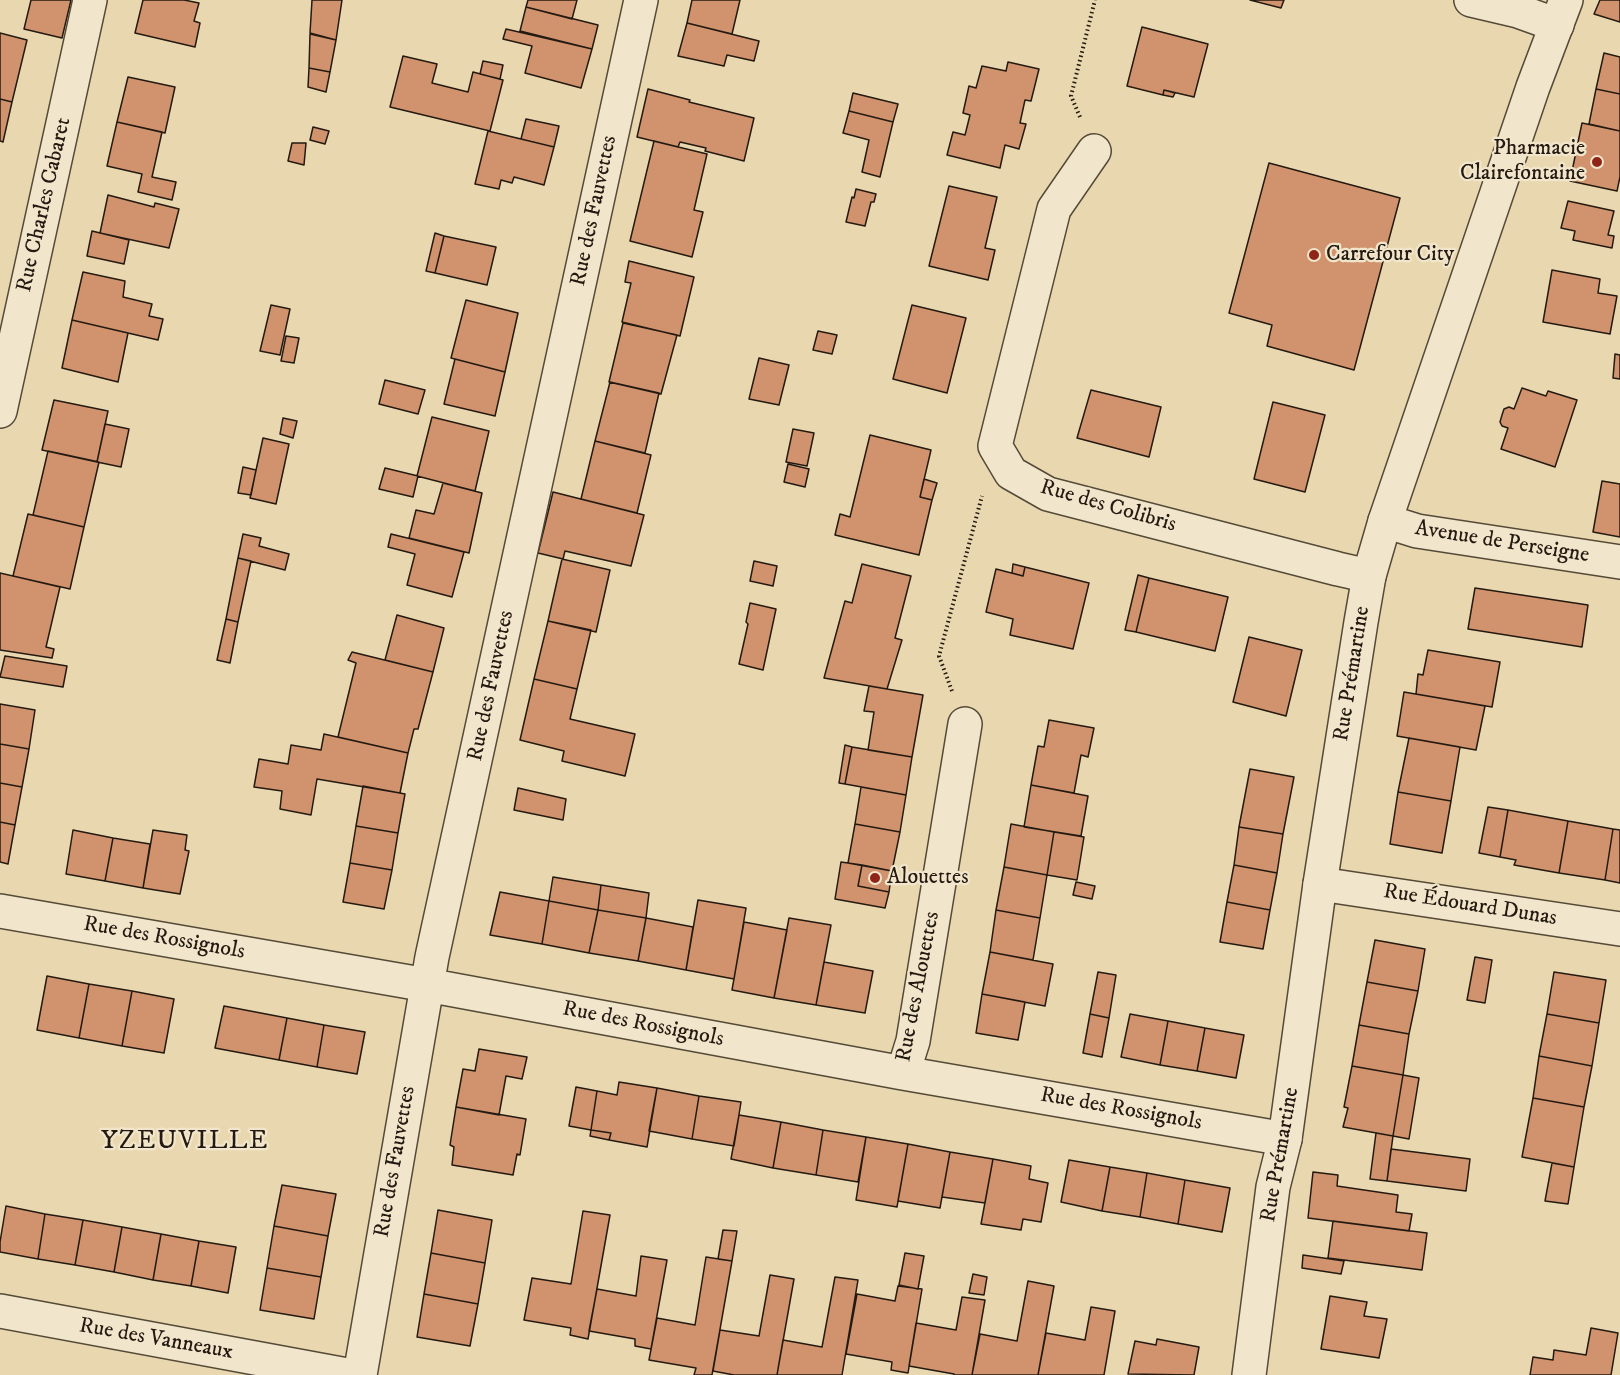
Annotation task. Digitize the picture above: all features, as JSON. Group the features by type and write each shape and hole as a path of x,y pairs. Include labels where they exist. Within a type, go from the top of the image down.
{"street":[{"name":"Rue Charles Cabaret","path":"0,411 90,0"},
{"name":"Rue des Fauvettes","path":"360,1375 427,985 641,0"},
{"path":"1471,0 1518,11 1561,12"},
{"name":"Rue Prémartine","path":"1249,1375 1273,1187 1285,1139 1320,884 1369,576 1385,521 1533,87 1561,12"},
{"path":"995,446 1054,209 1094,151"},
{"name":"Rue des Colibris","path":"995,446 1011,473 1048,494 1369,576"},
{"name":"Avenue de Perseigne","path":"1385,521 1417,531 1620,562"},
{"name":"Rue des Alouettes","path":"903,1073 913,1041 965,724"},
{"name":"Rue Édouard Dunas","path":"1320,884 1620,929"},
{"name":"Rue des Rossignols","path":"0,910 427,985 903,1073 1285,1139"},
{"name":"Rue des Vanneaux","path":"0,1311 347,1375"}],"path":[{"path":"1094,151 1071,96 1095,0"},
{"path":"965,724 939,656 995,446"}],"building":[{"path":"31,0 71,0 62,38 24,29"},
{"path":"143,0 184,0 199,3 194,21 200,23 195,47 135,33"},
{"path":"312,0 342,0 336,40 310,33"},
{"path":"528,0 577,0 572,19 526,7"},
{"path":"692,0 740,0 732,34 687,23"},
{"path":"1250,0 1284,0 1281,8"},
{"path":"1600,0 1620,0 1620,22 1594,14"},
{"path":"526,7 598,25 592,49 520,31"},
{"path":"687,23 759,41 754,61 727,55 724,66 678,56"},
{"path":"1142,27 1208,44 1194,97 1164,90 1163,95 1127,86"},
{"path":"506,29 592,49 581,88 525,73 532,46 503,39"},
{"path":"0,33 27,40 12,102 0,99"},
{"path":"310,34 336,40 330,72 309,68"},
{"path":"1604,53 1620,57 1620,94 1596,89"},
{"path":"403,56 437,64 432,83 468,92 473,72 503,80 490,131 390,107"},
{"path":"483,61 503,65 500,79 480,74"},
{"path":"1008,62 1039,69 1031,101 1025,100 1020,123 1026,124 1019,149 1005,145 1000,168 947,155 953,132 965,135 970,115 963,113 969,86 976,88 982,66 1006,71"},
{"path":"309,68 330,72 326,92 308,87"},
{"path":"128,77 175,87 165,133 117,122"},
{"path":"648,89 754,118 744,161 680,142 678,147 637,137"},
{"path":"1596,89 1620,94 1620,131 1589,124"},
{"path":"1164,90 1175,93 1173,97 1163,95"},
{"path":"853,93 898,104 893,122 849,111"},
{"path":"0,99 12,102 3,142 0,141"},
{"path":"849,111 893,122 880,177 862,172 869,140 843,133"},
{"path":"526,119 559,126 554,147 521,139"},
{"path":"117,122 162,132 152,177 176,182 172,200 138,192 142,174 107,166"},
{"name":"Pharmacie Clairefontaine","path":"1582,123 1620,131 1620,177 1617,191 1570,181"},
{"path":"313,127 329,131 325,144 310,140"},
{"path":"488,131 554,147 544,185 514,177 512,183 501,180 499,189 475,184"},
{"path":"654,141 707,154 694,210 703,212 692,257 630,241"},
{"path":"292,143 306,143 304,165 288,161"},
{"name":"Carrefour City","path":"1269,163 1400,198 1354,370 1267,346 1272,325 1229,313"},
{"path":"949,186 997,197 985,248 995,250 988,280 929,266"},
{"path":"856,189 876,194 874,202 871,202 865,226 846,222"},
{"path":"108,195 154,207 155,203 179,209 169,248 100,233"},
{"path":"1568,201 1614,211 1608,235 1614,236 1612,248 1573,240 1575,231 1561,228"},
{"path":"92,231 129,240 124,264 87,256"},
{"path":"435,233 444,236 435,273 426,271"},
{"path":"444,236 496,247 487,285 435,273"},
{"path":"629,261 694,277 680,336 622,322 631,283 625,282"},
{"path":"1552,270 1600,279 1598,293 1617,296 1610,334 1543,322"},
{"path":"83,272 125,281 123,297 152,304 149,316 163,319 158,340 72,320"},
{"path":"466,300 518,313 505,372 451,358"},
{"path":"271,305 290,309 280,355 260,351"},
{"path":"912,305 966,318 947,393 893,379"},
{"path":"72,320 128,333 118,382 62,368"},
{"path":"623,323 677,335 661,394 609,382"},
{"path":"818,331 837,335 832,354 813,350"},
{"path":"286,336 299,338 294,363 281,361"},
{"path":"1615,354 1620,355 1620,379 1613,378"},
{"path":"759,358 789,365 779,405 749,399"},
{"path":"455,359 505,372 495,416 444,404"},
{"path":"385,380 425,390 418,414 379,404"},
{"path":"610,382 659,393 645,453 595,441"},
{"path":"1522,388 1546,396 1548,391 1577,400 1555,467 1501,449 1508,428 1502,426 1500,422 1504,409 1509,407 1514,409"},
{"path":"1091,390 1161,407 1149,457 1077,438"},
{"path":"54,400 108,411 97,462 42,450"},
{"path":"1273,402 1325,415 1305,492 1254,479"},
{"path":"432,417 489,431 475,491 417,476"},
{"path":"283,418 297,421 293,438 280,434"},
{"path":"105,424 129,429 121,467 97,462"},
{"path":"793,429 814,433 807,466 786,462"},
{"path":"870,435 931,450 920,497 932,500 919,555 835,535 840,514 850,517"},
{"path":"263,438 289,444 276,504 250,498"},
{"path":"595,441 651,455 637,513 581,499"},
{"path":"48,451 99,462 84,527 33,515"},
{"path":"788,464 809,469 805,487 784,482"},
{"path":"243,467 256,470 251,495 238,493"},
{"path":"385,468 418,476 413,497 379,489"},
{"path":"924,479 937,483 932,500 920,497"},
{"path":"1602,481 1620,484 1620,537 1593,532"},
{"path":"443,483 482,493 469,553 409,538 416,510 434,514"},
{"path":"553,492 644,515 631,566 565,551 563,559 538,553"},
{"path":"28,514 84,527 70,589 13,576"},
{"path":"243,534 261,538 259,546 289,554 285,570 238,558"},
{"path":"391,534 464,552 452,597 407,585 415,554 388,547"},
{"path":"238,558 251,561 238,622 226,619"},
{"path":"562,559 610,570 596,632 548,621"},
{"path":"754,561 777,566 773,586 750,581"},
{"path":"862,564 911,576 895,638 902,640 887,689 824,678 845,601 852,603"},
{"path":"1013,564 1025,567 1023,576 1012,573"},
{"path":"1025,567 1089,583 1073,649 1010,635 1013,619 986,612 996,569 1023,576"},
{"path":"0,573 60,587 46,647 54,649 52,658 0,650"},
{"path":"1138,575 1149,578 1136,632 1125,630"},
{"path":"1149,578 1228,597 1215,651 1136,632"},
{"path":"1475,588 1588,605 1582,647 1468,629"},
{"path":"750,603 776,609 763,670 739,664"},
{"path":"397,615 444,628 433,672 385,660"},
{"path":"226,619 238,622 230,663 217,660"},
{"path":"548,621 591,630 577,689 534,679"},
{"path":"1249,637 1302,650 1286,716 1233,702"},
{"path":"1428,650 1500,662 1492,707 1416,694 1418,674 1423,675"},
{"path":"352,652 433,672 418,729 414,729 408,753 338,737 356,663 348,660"},
{"path":"5,656 67,666 63,687 0,677"},
{"path":"534,679 577,689 570,719 635,734 625,776 562,761 564,751 520,740"},
{"path":"869,686 923,695 912,757 868,750 874,712 864,711"},
{"path":"1404,692 1485,706 1476,750 1397,736"},
{"path":"0,704 35,710 29,749 0,744"},
{"path":"1049,720 1094,728 1088,757 1081,755 1074,793 1031,785 1038,746 1044,747"},
{"path":"324,734 408,753 400,793 317,779 311,815 280,809 282,791 254,787 259,759 288,764 291,745 321,750"},
{"path":"1409,738 1460,747 1451,801 1398,792"},
{"path":"0,744 29,749 22,787 0,783"},
{"path":"845,745 852,747 845,784 839,783"},
{"path":"852,747 912,757 906,795 845,784"},
{"path":"1250,769 1294,777 1283,834 1239,827"},
{"path":"0,783 22,787 15,825 0,822"},
{"path":"1031,785 1088,796 1081,836 1024,827"},
{"path":"363,786 405,794 398,833 356,826"},
{"path":"861,787 906,795 900,832 855,824"},
{"path":"518,788 566,799 563,820 514,810"},
{"path":"1398,792 1451,801 1442,853 1390,844"},
{"path":"1488,807 1508,810 1500,857 1479,853"},
{"path":"1508,810 1568,821 1559,873 1514,865 1516,860 1500,857"},
{"path":"1568,821 1613,829 1605,880 1559,873"},
{"path":"0,822 15,825 8,864 0,862"},
{"path":"855,824 900,832 892,871 848,863"},
{"path":"1011,824 1054,832 1047,875 1004,867"},
{"path":"356,826 398,833 392,870 350,863"},
{"path":"1239,827 1283,834 1277,873 1234,865"},
{"path":"1613,829 1620,830 1620,883 1605,880"},
{"path":"73,830 113,838 105,881 66,874"},
{"path":"153,830 187,835 185,850 189,851 180,894 143,888"},
{"path":"1054,832 1084,837 1077,880 1047,875"},
{"path":"113,838 150,844 143,888 105,881"},
{"path":"841,862 862,865 858,886 889,892 885,908 835,899"},
{"path":"350,863 392,870 384,909 343,902"},
{"name":"Alouettes","path":"862,865 892,871 889,892 858,886"},
{"path":"1234,865 1277,873 1270,910 1227,902"},
{"path":"1004,867 1047,875 1040,918 996,910"},
{"path":"553,877 601,885 598,910 549,901"},
{"path":"1076,882 1095,886 1092,899 1073,895"},
{"path":"601,885 649,893 646,918 598,910"},
{"path":"500,892 549,901 542,944 490,935"},
{"path":"698,900 746,908 734,979 686,970"},
{"path":"549,901 598,910 589,953 542,944"},
{"path":"1227,902 1270,910 1263,949 1220,942"},
{"path":"598,910 646,918 638,961 589,953"},
{"path":"996,910 1040,918 1033,960 990,952"},
{"path":"646,918 693,927 686,970 638,961"},
{"path":"789,918 831,925 816,1005 774,998"},
{"path":"744,922 787,930 774,998 732,990"},
{"path":"1375,940 1425,949 1418,991 1367,982"},
{"path":"990,952 1053,964 1045,1006 982,994"},
{"path":"1475,957 1492,960 1485,1003 1467,1000"},
{"path":"824,962 873,971 865,1013 816,1005"},
{"path":"1098,972 1116,975 1109,1018 1090,1014"},
{"path":"1554,972 1606,980 1599,1023 1547,1014"},
{"path":"47,976 89,984 79,1038 37,1030"},
{"path":"1367,982 1418,991 1409,1034 1359,1025"},
{"path":"89,984 132,991 122,1046 79,1038"},
{"path":"132,991 174,999 164,1053 122,1046"},
{"path":"982,994 1025,1002 1018,1040 976,1033"},
{"path":"224,1006 287,1018 279,1060 215,1048"},
{"path":"1090,1014 1109,1018 1102,1057 1083,1053"},
{"path":"1130,1014 1168,1021 1160,1065 1121,1057"},
{"path":"1547,1014 1599,1023 1592,1066 1539,1056"},
{"path":"287,1018 324,1025 317,1067 279,1060"},
{"path":"1168,1021 1205,1028 1197,1071 1160,1065"},
{"path":"324,1025 365,1032 357,1074 317,1067"},
{"path":"1359,1025 1409,1034 1403,1075 1352,1066"},
{"path":"1205,1028 1244,1035 1236,1078 1197,1071"},
{"path":"479,1049 527,1057 522,1079 506,1076 499,1115 456,1107 463,1069 475,1071"},
{"path":"1539,1056 1592,1066 1584,1107 1533,1098"},
{"path":"1352,1066 1403,1075 1393,1136 1343,1127 1348,1108 1344,1107"},
{"path":"1403,1075 1419,1078 1409,1139 1393,1136"},
{"path":"619,1082 657,1088 647,1147 609,1140 611,1133 591,1130 597,1091 617,1095"},
{"path":"576,1087 597,1091 591,1130 569,1126"},
{"path":"657,1088 699,1096 692,1139 649,1131"},
{"path":"699,1096 741,1102 734,1146 692,1139"},
{"path":"1533,1098 1584,1107 1574,1167 1522,1157"},
{"path":"456,1107 526,1119 520,1155 517,1154 513,1175 452,1165 454,1147 450,1145"},
{"path":"739,1115 781,1122 773,1168 731,1159"},
{"path":"781,1122 823,1130 816,1175 773,1168"},
{"path":"591,1130 611,1133 609,1140 590,1136"},
{"path":"823,1130 866,1137 858,1182 816,1175"},
{"path":"1376,1133 1393,1136 1387,1181 1370,1179"},
{"path":"866,1137 908,1144 897,1207 856,1200"},
{"path":"908,1144 950,1152 940,1208 898,1201"},
{"path":"1391,1149 1470,1159 1466,1191 1387,1181"},
{"path":"950,1152 993,1159 985,1203 942,1197"},
{"path":"993,1159 1031,1166 1029,1179 1048,1183 1041,1222 1023,1219 1021,1230 981,1224"},
{"path":"1069,1160 1110,1167 1102,1211 1061,1202"},
{"path":"1552,1163 1574,1167 1568,1204 1545,1201"},
{"path":"1110,1167 1147,1173 1140,1217 1102,1211"},
{"path":"1313,1172 1338,1175 1337,1186 1398,1195 1396,1212 1412,1214 1409,1231 1308,1218"},
{"path":"1147,1173 1185,1180 1178,1224 1140,1217"},
{"path":"1185,1180 1230,1188 1222,1232 1178,1224"},
{"path":"282,1185 336,1194 328,1236 274,1226"},
{"path":"6,1206 45,1214 38,1259 0,1252"},
{"path":"438,1210 492,1220 485,1263 431,1253"},
{"path":"583,1211 610,1215 588,1339 570,1335 571,1328 524,1320 532,1278 571,1284"},
{"path":"45,1214 83,1220 75,1265 38,1259"},
{"path":"83,1220 122,1227 114,1272 75,1265"},
{"path":"1333,1221 1427,1233 1422,1270 1328,1258"},
{"path":"274,1226 328,1236 321,1277 267,1268"},
{"path":"122,1227 161,1234 153,1280 114,1272"},
{"path":"723,1230 737,1231 732,1261 718,1259"},
{"path":"161,1234 199,1241 191,1286 153,1280"},
{"path":"199,1241 236,1247 228,1293 191,1286"},
{"path":"431,1253 485,1263 478,1304 424,1294"},
{"path":"905,1253 924,1256 918,1289 899,1285"},
{"path":"1303,1255 1344,1261 1341,1274 1302,1268"},
{"path":"641,1256 667,1260 651,1349 635,1346 635,1339 589,1331 597,1289 636,1296"},
{"path":"706,1257 732,1261 712,1375 694,1375 696,1368 649,1360 657,1318 695,1325"},
{"path":"267,1268 321,1277 314,1319 260,1310"},
{"path":"973,1274 987,1277 984,1295 969,1293"},
{"path":"770,1275 794,1279 777,1375 734,1375 713,1371 720,1330 759,1336"},
{"path":"835,1277 858,1280 842,1375 777,1375 783,1340 822,1347"},
{"path":"1028,1281 1054,1286 1038,1375 972,1375 980,1334 1017,1341"},
{"path":"898,1286 922,1289 908,1373 891,1370 892,1362 846,1354 857,1294 895,1301"},
{"path":"424,1294 478,1304 470,1346 417,1337"},
{"path":"1330,1296 1367,1302 1364,1316 1387,1319 1379,1358 1321,1349"},
{"path":"962,1297 985,1300 972,1375 954,1375 909,1366 916,1323 956,1330"},
{"path":"1091,1307 1115,1311 1104,1375 1038,1375 1046,1333 1085,1340"},
{"path":"1591,1328 1618,1333 1611,1375 1530,1375 1533,1357 1553,1360 1554,1350 1586,1355"},
{"path":"1157,1339 1199,1347 1194,1375 1128,1374 1135,1341 1156,1345"}],"place":[{"name":"Pharmacie Clairefontaine","path":"1597,162"},
{"name":"Carrefour City","path":"1314,255"},
{"name":"Alouettes","path":"875,878"}],"district":[{"name":"YZEUVILLE","path":"185,1143"}]}
